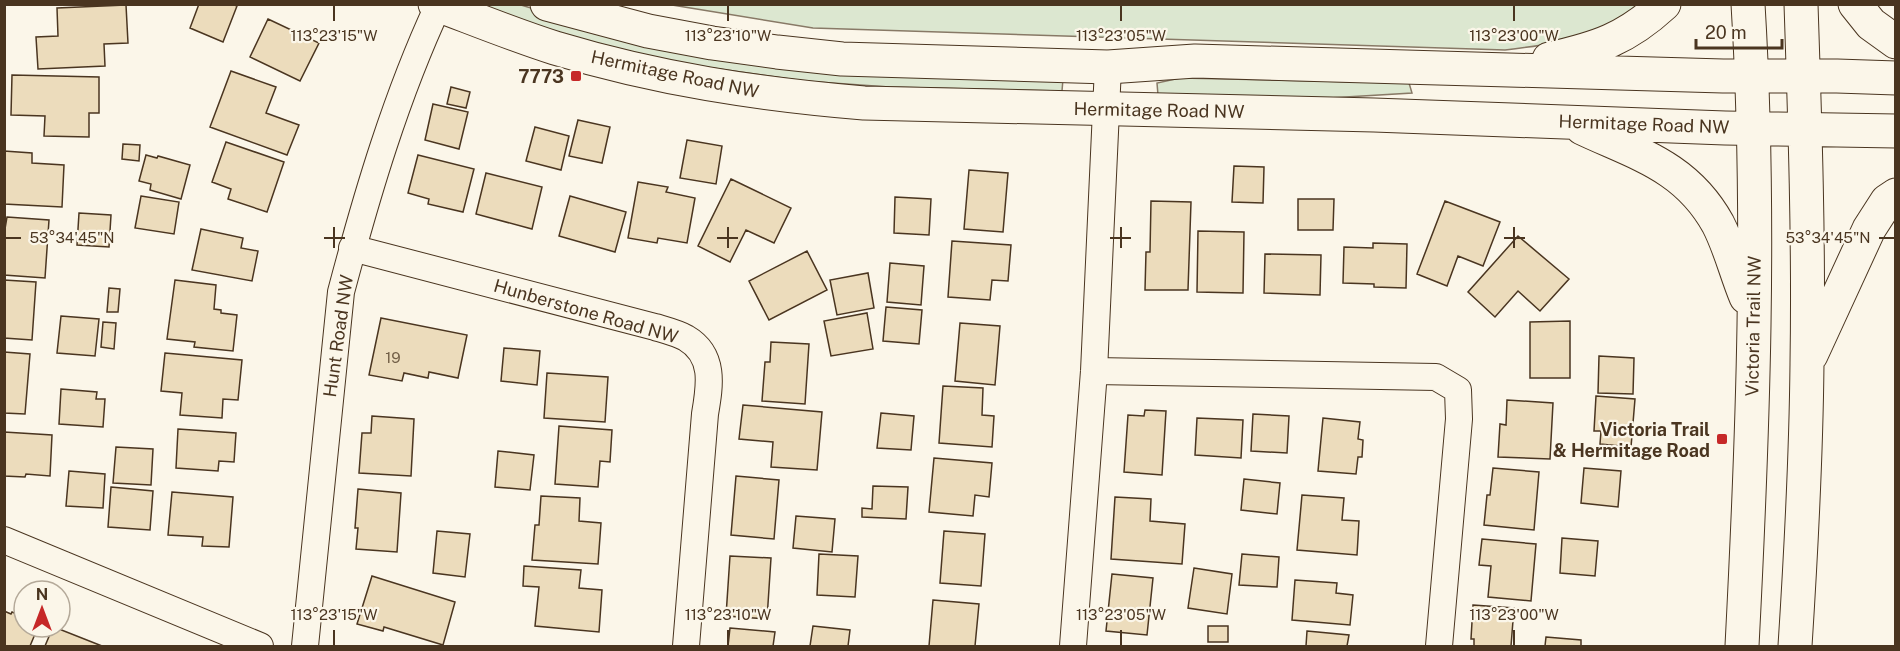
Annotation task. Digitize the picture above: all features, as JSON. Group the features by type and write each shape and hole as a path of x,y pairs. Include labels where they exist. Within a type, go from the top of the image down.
{"street":[{"name":"Hermitage Road NW","path":"547,4 648,31 777,52 842,59 1108,67 1195,61 1896,78"},
{"path":"1508,69 1597,47 1644,23 1665,4"},
{"name":"Victoria Trail NW","path":"1742,646 1754,318 1754,128 1748,4"},
{"path":"1795,646 1801,556 1807,362 1805,129 1801,4"},
{"path":"1855,4 1870,24 1896,42"},
{"name":"Hermitage Road NW","path":"437,5 554,47 660,75 727,88 864,103 1374,115 1896,131"},
{"name":"Hunt Road NW","path":"305,646 341,292 352,248 397,105 437,5"},
{"path":"1073,646 1094,371 1108,67"},
{"path":"1569,121 1641,153 1664,166 1703,201 1728,246 1754,318"},
{"path":"1807,362 1869,229 1887,201 1896,195"},
{"name":"Hunberstone Road NW","path":"352,248 655,327 686,338 705,355 710,385 705,414 686,646"},
{"path":"1094,371 1436,377 1458,390 1459,419 1439,646"},
{"path":"4,540 260,646"}],"green space":[{"path":"486,5 521,5 571,20 1063,79 1062,91 889,87 804,81 677,63 577,40 485,10"},
{"path":"672,5 1638,5 1624,17 1593,33 1559,42 1505,50 813,28"},
{"path":"1180,78 1409,83 1412,93 1329,98 1158,95 1157,83"}],"building":[{"path":"199,4 237,6 223,42 190,28"},
{"path":"126,5 128,43 104,44 105,66 38,69 36,37 58,36 57,8"},
{"path":"268,19 319,43 300,81 250,57"},
{"path":"231,71 276,87 266,113 299,125 287,155 210,127"},
{"path":"12,75 99,77 99,113 89,113 89,137 44,136 45,116 11,115"},
{"path":"451,87 470,92 466,108 447,104"},
{"path":"433,104 468,112 459,149 425,140"},
{"path":"578,120 610,127 602,163 569,156"},
{"path":"535,127 569,136 561,170 526,161"},
{"path":"687,140 722,146 716,184 680,178"},
{"path":"226,142 284,162 267,212 228,199 231,189 212,182"},
{"path":"123,144 140,145 139,161 122,159"},
{"path":"4,151 32,153 32,163 64,165 62,207 4,204"},
{"path":"146,155 190,165 181,199 150,190 151,184 139,181"},
{"path":"418,155 474,169 463,212 428,204 429,199 408,193"},
{"path":"1234,166 1264,167 1263,203 1232,202"},
{"path":"969,170 1008,173 1003,232 964,229"},
{"path":"486,173 542,187 532,229 476,214"},
{"path":"731,179 791,208 774,243 746,230 730,262 698,246"},
{"path":"638,182 668,187 666,192 695,198 687,243 658,238 657,243 628,238"},
{"path":"141,196 179,202 174,234 135,228"},
{"path":"570,196 626,212 615,252 559,236"},
{"path":"895,197 931,199 929,235 894,233"},
{"path":"1298,199 1334,199 1333,230 1298,230"},
{"path":"1151,201 1191,202 1188,290 1145,290 1146,252 1150,252"},
{"path":"1445,201 1500,222 1483,266 1458,256 1447,286 1417,274"},
{"path":"79,213 111,215 109,247 77,245"},
{"path":"7,217 49,220 45,278 4,275 4,235"},
{"path":"201,229 243,238 241,248 258,251 252,281 192,270"},
{"path":"1198,231 1244,232 1243,293 1197,292"},
{"path":"1518,236 1569,279 1540,311 1518,291 1495,317 1468,292"},
{"path":"952,241 1011,245 1008,281 992,280 990,300 948,297"},
{"path":"1373,243 1407,244 1406,288 1343,283 1344,247 1373,248"},
{"path":"807,251 827,290 769,320 749,281"},
{"path":"1265,254 1321,255 1320,295 1264,293"},
{"path":"890,263 924,266 921,305 887,302"},
{"path":"868,273 874,308 837,315 830,280"},
{"path":"4,280 36,282 32,340 4,338"},
{"path":"175,280 216,285 214,309 221,310 221,313 237,315 233,351 194,347 195,342 167,339"},
{"path":"109,288 120,289 118,312 107,312"},
{"path":"886,307 922,310 919,344 883,341"},
{"path":"867,313 873,349 831,356 824,321"},
{"path":"61,316 99,319 95,356 57,353"},
{"path":"381,318 467,335 458,378 429,372 428,378 404,373 402,381 369,375"},
{"path":"1570,321 1570,378 1530,378 1530,322"},
{"path":"103,322 116,323 114,349 101,347"},
{"path":"960,323 1000,326 995,385 955,381"},
{"path":"771,342 809,344 805,404 762,401 765,362 770,362"},
{"path":"504,348 540,351 537,385 501,381"},
{"path":"4,352 30,354 25,414 4,413"},
{"path":"165,353 242,360 238,400 223,399 222,418 180,415 182,393 161,391"},
{"path":"1599,356 1634,358 1633,394 1598,393"},
{"path":"547,373 608,377 605,422 544,418"},
{"path":"943,386 983,388 982,415 994,416 992,447 939,443"},
{"path":"61,389 97,392 96,399 105,399 103,427 59,424"},
{"path":"1596,396 1635,399 1631,447 1600,444 1601,431 1594,431"},
{"path":"1507,400 1553,403 1550,459 1498,457 1500,424 1506,425"},
{"path":"743,405 822,412 817,470 771,467 773,442 739,439"},
{"path":"1145,410 1166,411 1162,475 1124,472 1128,415 1144,416"},
{"path":"881,413 914,416 911,450 877,448"},
{"path":"1253,414 1289,416 1287,453 1251,451"},
{"path":"372,416 414,419 411,476 359,473 362,433 371,433"},
{"path":"1197,418 1243,420 1241,458 1195,455"},
{"path":"1323,418 1360,422 1358,439 1363,440 1362,457 1358,457 1356,474 1318,471"},
{"path":"559,426 612,430 610,462 600,461 598,487 555,484"},
{"path":"178,429 236,433 234,462 219,461 218,471 176,468"},
{"path":"4,432 52,435 50,476 26,474 25,477 4,476"},
{"path":"116,447 153,449 151,485 113,483"},
{"path":"498,451 534,455 530,490 495,487"},
{"path":"934,458 992,463 989,497 975,495 973,516 929,512"},
{"path":"1493,468 1539,472 1534,530 1484,525"},
{"path":"1584,468 1621,471 1618,507 1581,503"},
{"path":"69,471 105,474 103,508 66,506"},
{"path":"736,476 779,480 774,539 731,535"},
{"path":"1244,479 1280,483 1277,514 1241,510"},
{"path":"873,486 908,487 906,519 862,517 862,508 872,509"},
{"path":"111,487 153,491 150,530 108,527"},
{"path":"358,489 401,493 397,552 356,549"},
{"path":"172,492 233,497 229,547 202,546 203,537 168,535"},
{"path":"1302,495 1344,498 1342,520 1359,521 1357,555 1297,550"},
{"path":"541,496 580,498 579,521 601,523 598,564 532,560 535,525 539,525"},
{"path":"1115,497 1151,499 1150,521 1185,524 1182,564 1111,559"},
{"path":"796,516 835,519 832,552 793,548"},
{"path":"437,531 470,534 465,577 433,573"},
{"path":"944,531 985,534 981,586 940,583"},
{"path":"1562,538 1598,541 1595,576 1560,573"},
{"path":"1482,539 1536,544 1531,601 1488,597 1491,566 1479,565"},
{"path":"819,554 858,556 855,597 817,595"},
{"path":"1242,554 1279,557 1277,587 1239,585"},
{"path":"730,556 771,558 767,619 726,616"},
{"path":"524,566 581,570 579,588 602,590 599,632 535,626 539,587 523,586"},
{"path":"1194,568 1232,574 1227,614 1188,608"},
{"path":"1112,574 1153,578 1147,635 1106,631"},
{"path":"372,576 455,602 443,645 384,627 383,631 357,624"},
{"path":"1295,580 1337,583 1336,593 1353,595 1350,625 1292,620"},
{"path":"933,600 979,604 975,646 929,646"},
{"path":"1473,605 1514,608 1511,646 1474,646 1474,639 1471,639"},
{"path":"4,611 11,614 12,612 12,639 33,639 30,646 4,646"},
{"path":"813,626 850,630 848,646 810,646"},
{"path":"1208,626 1228,626 1228,642 1208,642"},
{"path":"730,628 775,632 773,646 728,646"},
{"path":"1307,631 1349,635 1347,646 1306,646"},
{"path":"72,634 102,646 45,646 48,639 72,639"},
{"path":"1546,637 1581,640 1581,646 1545,646"}],"place":[{"name":"7773","path":"576,76"},
{"name":"Victoria Trail & Hermitage Road","path":"1722,439"}]}
